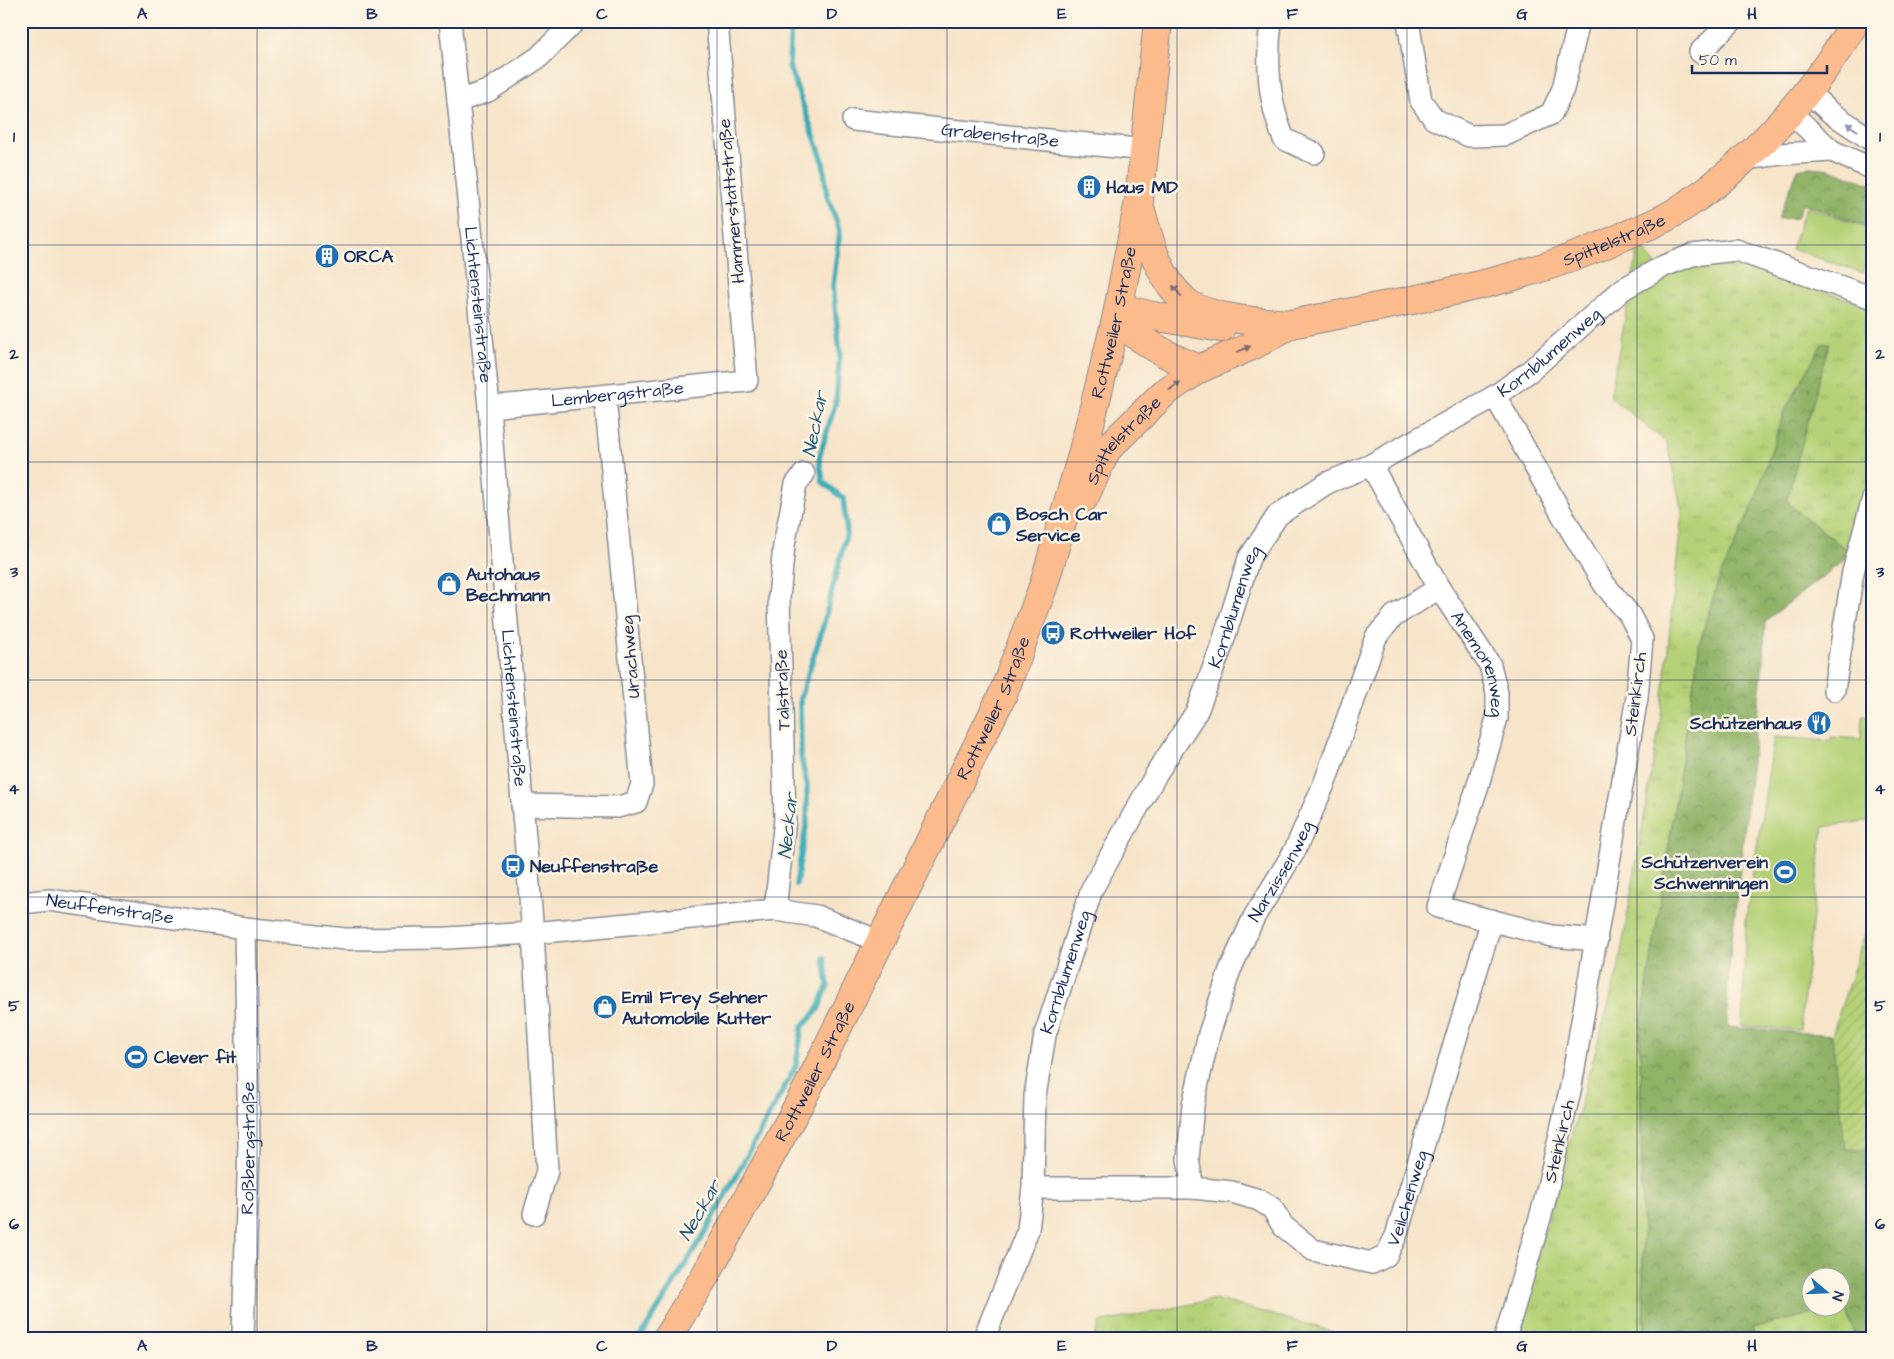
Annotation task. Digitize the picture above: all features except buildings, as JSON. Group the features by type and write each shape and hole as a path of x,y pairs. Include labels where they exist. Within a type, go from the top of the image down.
{"main road":[{"name":"Rottweiler Straße","path":"667,1338 705,1276 801,1099 881,942 1003,694 1044,584 1082,455 1118,314 1139,201 1146,150 1158,21"},
{"name":"Spittelstraße","path":"1139,201 1163,274 1185,301 1214,314 1252,322 1291,324 1543,269 1581,256 1675,212 1712,187 1744,159 1800,103 1856,21"},
{"name":"Spittelstraße","path":"1118,314 1153,316 1222,328 1252,322"},
{"path":"1118,314 1147,344 1170,357 1199,369"},
{"name":"Spittelstraße","path":"1044,584 1106,449 1164,393 1199,369 1254,345 1291,324"}],"street":[{"name":"Lichtensteinstraße","path":"450,21 489,407 532,934 547,1171 534,1214"},
{"path":"458,101 488,92 538,57 575,21"},
{"name":"Hammerstattstraße","path":"716,21 747,381"},
{"path":"1271,21 1268,75 1274,116 1284,139 1314,153"},
{"path":"1408,21 1421,101 1434,119 1470,136 1505,135 1551,114 1563,89 1579,21"},
{"path":"1700,52 1732,21"},
{"path":"1800,103 1830,112 1873,141"},
{"path":"1800,103 1832,151"},
{"name":"Grabenstraße","path":"854,120 1146,150"},
{"path":"1744,159 1781,154 1832,151 1873,169"},
{"name":"Kornblumenweg","path":"984,1338 1028,1230 1033,1188 1035,1096 1045,1035 1092,889 1158,771 1197,711 1221,648 1249,558 1278,515 1327,483 1371,465 1495,396 1530,371 1623,289 1664,266 1692,255 1736,250 1873,298"},
{"name":"Lembergstraße","path":"489,407 605,397 747,381"},
{"name":"Steinkirch","path":"1495,396 1571,530 1604,584 1629,614 1642,638 1637,697 1571,1086 1546,1194 1505,1338"},
{"name":"Urachweg","path":"522,805 618,807 636,802 642,784 605,397"},
{"name":"Anemonenweg","path":"1371,465 1439,588 1490,665 1497,693 1497,718 1478,785 1438,907 1492,920"},
{"name":"Talstraße","path":"775,910 785,818 779,598 784,545 796,484 804,474"},
{"path":"1834,690 1853,572 1873,498"},
{"name":"Narzissenweg","path":"1193,1188 1188,1159 1193,1105 1209,1034 1230,970 1254,917 1294,852 1325,782 1376,637 1394,616 1439,588"},
{"name":"Neuffenstraße","path":"21,903 49,900 244,928 345,939 447,938 532,934 775,910 816,916 881,942"},
{"path":"1492,920 1552,936 1597,940"},
{"name":"Veilchenweg","path":"1033,1188 1193,1188 1232,1192 1259,1200 1272,1208 1283,1226 1313,1250 1372,1263 1386,1256 1396,1236 1492,920"},
{"name":"Roßbergstraße","path":"243,1338 249,1146 244,928"}],"green space":[{"path":"1809,167 1830,169 1873,185 1873,228 1802,203 1797,218 1778,219 1798,169"},
{"path":"1806,207 1873,229 1873,243 1863,273 1791,249"},
{"path":"1639,244 1665,276 1699,265 1725,260 1873,307 1873,477 1852,554 1791,506 1787,499 1822,344 1784,412 1755,501 1719,579 1700,642 1640,1033 1644,1338 1514,1338 1618,971 1661,716 1682,512 1667,443 1610,397"},
{"path":"1829,343 1787,499 1791,506 1852,554 1765,621 1764,654 1728,975 1727,1027 1832,1035 1845,1149 1873,1150 1873,1338 1857,1338 1848,1316 1852,1316 1852,1266 1802,1266 1803,1316 1752,1328 1755,1338 1644,1338 1640,1033 1700,642 1719,579 1755,501 1784,412 1822,344"},
{"name":"Schützenverein Schwenningen","path":"1862,716 1873,717 1873,820 1823,827 1800,1030 1742,1026 1746,918 1774,737 1832,741 1831,737 1861,739"},
{"path":"1873,853 1873,1150 1845,1149 1832,1035 1870,918"},
{"path":"1216,1299 1356,1338 1094,1338 1099,1323"},
{"path":"1802,1316 1848,1316 1857,1338 1755,1338 1752,1328"}],"waterway":[{"name":"Neckar","path":"791,21 789,66 823,161 827,196 840,231 833,286 840,353 836,401 819,458 823,482 843,498 847,532 821,634 800,698 801,758 807,785 807,821 796,884"},
{"name":"Neckar","path":"640,1338 703,1236 796,1066 802,1027 818,1010 828,985 824,958"}],"place":[{"name":"Haus MD","path":"1089,187"},
{"name":"ORCA","path":"327,256"},
{"name":"Bosch Car Service","path":"999,524"},
{"name":"Autohaus Bechmann","path":"449,584"},
{"name":"Rottweiler Hof","path":"1053,633"},
{"name":"Schützenhaus","path":"1819,723"},
{"name":"Neuffenstraße","path":"513,866"},
{"name":"Schützenverein Schwenningen","path":"1785,872"},
{"name":"Emil Frey Sehner Automobile Kutter","path":"605,1007"},
{"name":"Clever fit","path":"136,1057"}]}
